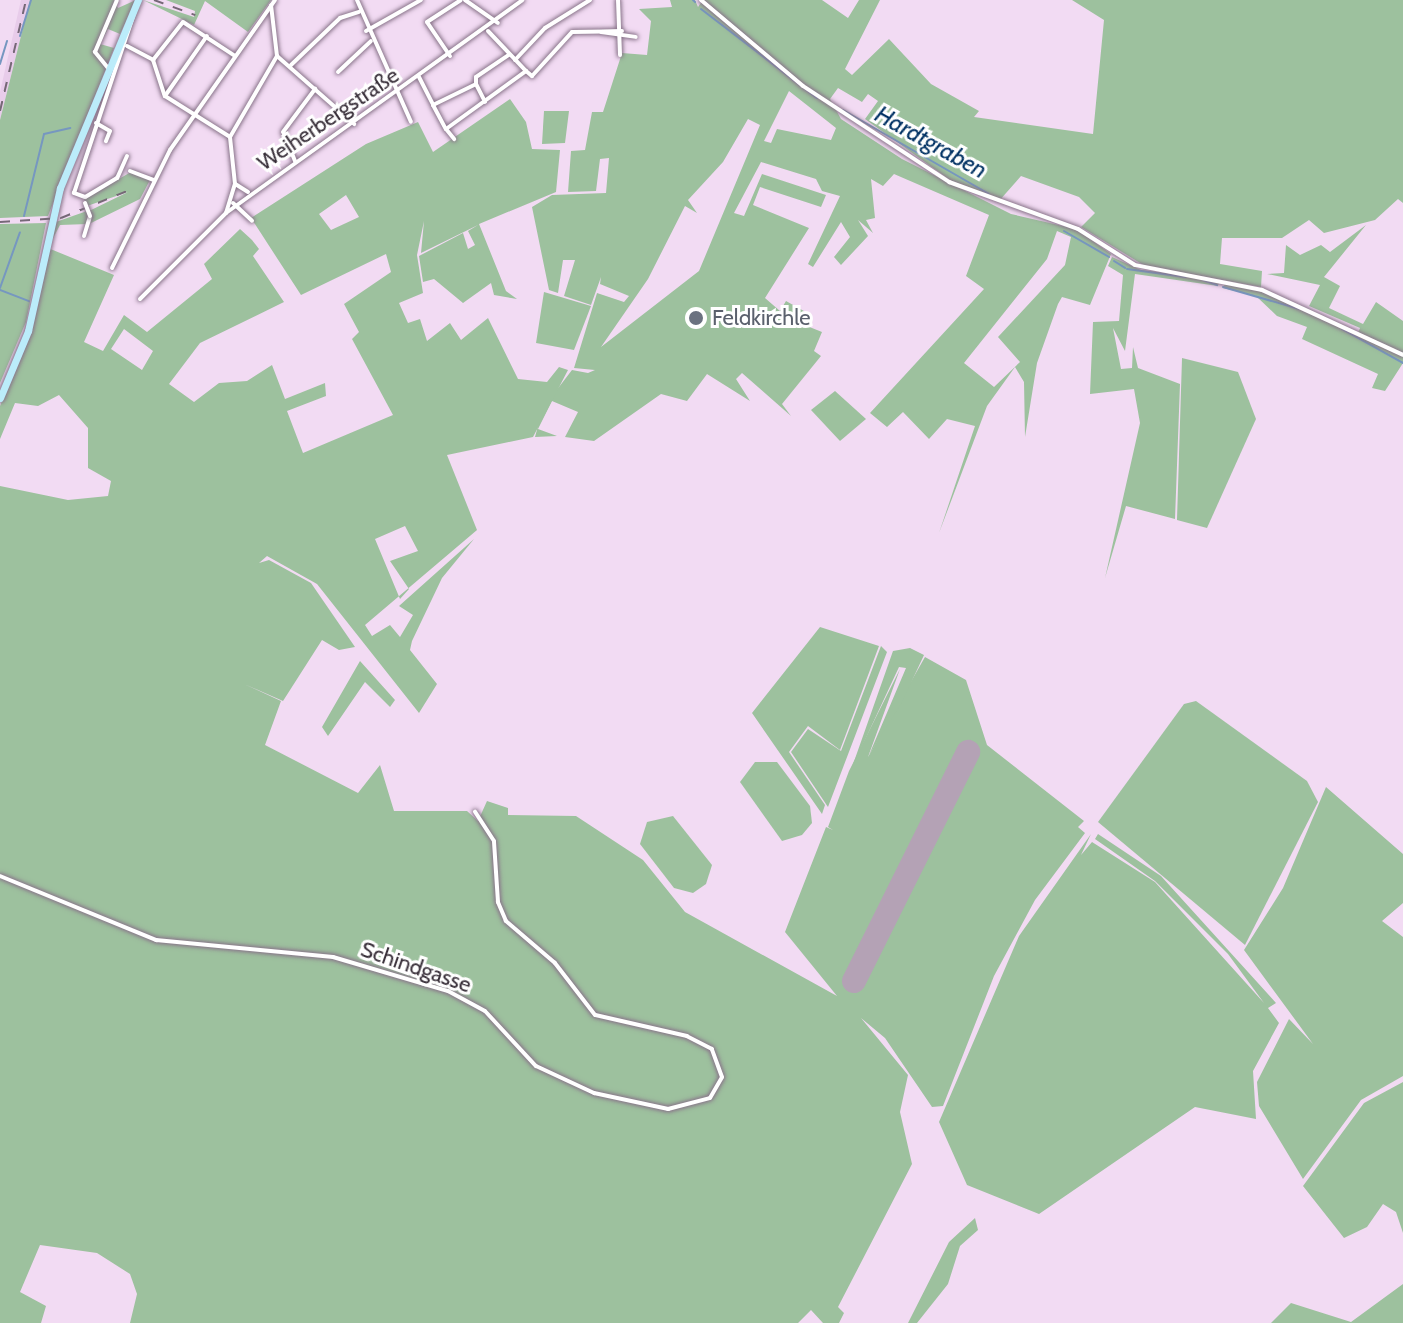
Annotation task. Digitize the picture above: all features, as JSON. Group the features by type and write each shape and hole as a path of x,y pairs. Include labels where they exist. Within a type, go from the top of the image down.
{"main road":[{"path":"0,398 28,331 60,188 137,4"}],"street":[{"path":"108,68 95,52 117,0"},
{"path":"112,268 153,180 193,115 275,0"},
{"path":"357,0 366,31 399,92 411,122"},
{"path":"366,31 421,0"},
{"path":"450,56 427,22 463,0 498,23"},
{"name":"Weiherbergstraße","path":"232,202 354,124 488,31 522,0"},
{"path":"515,60 545,28 590,0"},
{"path":"618,0 622,33 620,55"},
{"path":"701,0 803,86 949,182 1078,229 1135,265 1262,290 1403,355"},
{"path":"140,299 226,213 232,202 235,184 230,137 277,56 271,5"},
{"path":"291,65 340,18 359,12"},
{"path":"153,60 183,22 235,56"},
{"path":"488,31 532,76 572,32 622,33 636,37"},
{"path":"165,96 207,36"},
{"path":"338,72 371,41"},
{"path":"84,236 90,216 72,184 122,44 153,60 165,96 230,137"},
{"path":"485,102 476,77 509,55"},
{"path":"277,56 291,65 354,124"},
{"path":"446,129 526,71"},
{"path":"419,77 454,139"},
{"path":"433,105 476,84"},
{"path":"295,161 283,132 316,89"},
{"path":"96,123 110,131 106,141"},
{"path":"83,201 117,178 127,156"},
{"path":"130,171 153,180"},
{"path":"235,184 248,192"},
{"path":"232,202 252,221"},
{"name":"Schindgasse","path":"0,876 156,940 333,957 448,991 485,1011 536,1066 594,1093 668,1109 710,1098 722,1077 712,1049 687,1036 595,1015 555,963 506,921 498,902 494,841 475,812"}],"shaded area":[{"path":"21,0 30,0 0,120 0,92"}],"green space":[{"path":"30,0 114,0 118,8 136,0 120,34 108,29 100,44 114,48 48,216 0,218 0,120"},
{"path":"143,0 194,17 195,11 166,0 271,0 248,32 205,1 194,25"},
{"path":"670,0 695,0 698,7 703,0 822,0 848,18 859,0 880,0 845,69 852,75 889,39 931,84 979,111 974,117 1093,134 1104,20 1072,0 1403,0 1403,203 1398,199 1375,220 1324,233 1309,220 1282,238 1222,238 1220,264 1262,271 1261,287 1145,266 1081,227 1095,213 1079,197 1021,176 999,201 950,180 865,119 878,101 868,94 862,102 838,88 830,99 841,119 902,159 1011,214 1076,229 1111,254 1090,305 1062,297 1058,304 1037,363 1025,437 1024,382 1015,367 987,406 939,533 975,426 947,419 929,439 903,412 887,427 870,413 984,289 966,276 989,215 894,174 883,186 871,179 875,218 866,220 873,233 858,220 868,236 841,265 834,257 850,237 841,222 813,267 808,264 840,196 822,191 816,179 761,162 734,213 744,216 762,174 826,195 821,207 760,187 753,205 809,228 765,298 780,311 786,301 811,315 807,326 822,332 814,351 821,356 782,404 791,416 742,373 736,379 750,401 707,374 687,401 661,394 594,441 565,437 578,412 552,401 538,429 557,436 535,437 541,415 549,400 572,370 588,373 595,370 574,368 597,293 624,302 629,296 600,284 601,277 591,305 564,296 575,260 563,260 558,293 549,290 532,207 552,195 606,193 609,158 600,159 596,191 568,192 571,151 585,150 592,112 603,112 622,53 647,55 651,21 639,9 672,7","holes":["789,91 836,128 831,140 777,129 771,143 764,141","748,119 760,125 699,271 601,347 648,279 685,206 697,213 688,200 723,162","1057,231 1071,237 1065,265 998,337 1020,362 994,387 964,363 1047,259"]},
{"path":"510,99 526,122 532,149 560,150 556,192 479,224 506,291 517,299 494,295 491,283 463,303 434,279 423,282 419,256 463,233 468,249 475,245 468,231 478,225 421,253 424,221 417,255 423,293 399,303 408,323 420,319 427,341 450,323 461,340 488,318 518,379 547,382 559,367 568,370 533,437 447,455 477,530 408,588 390,561 418,551 405,526 375,539 399,596 365,625 372,636 390,625 400,637 413,615 399,606 474,539 442,578 412,641 410,650 437,684 419,713 317,584 267,556 259,563 269,560 311,583 355,647 339,650 322,640 283,701 244,684 281,701 265,745 358,793 380,765 394,811 467,811 478,821 487,801 508,808 508,815 576,816 643,860 685,912 837,996 785,932 826,827 833,830 828,827 849,771 900,669 868,757 925,657 966,680 987,745 1084,821 1078,827 1085,833 1035,900 994,976 943,1106 932,1107 885,1038 861,1018 908,1075 900,1112 912,1164 838,1307 844,1313 839,1323 823,1323 811,1310 798,1323 130,1323 137,1294 130,1274 97,1253 40,1245 20,1292 46,1306 41,1323 0,1323 0,486 68,500 108,496 111,481 88,468 88,428 59,395 38,406 15,403 0,439 0,406 32,328 48,248 114,275 84,342 103,351 124,315 147,332 212,279 204,264 240,229 259,249 253,256 284,302 200,343 169,384 194,402 219,383 247,381 272,365 285,399 325,383 326,396 287,411 303,453 393,415 352,339 359,332 344,304 391,272 386,254 301,295 251,218 366,144 418,122 433,152","holes":["346,195 359,217 331,230 319,214","124,329 153,351 142,370 111,349"]},
{"path":"544,111 569,111 565,143 542,144"},
{"path":"131,172 150,180 140,199 91,223 89,211 128,192 87,206 84,199"},
{"path":"87,211 88,224 60,225 48,248 53,223"},
{"path":"46,223 26,322 0,383 0,224"},
{"path":"1366,225 1324,277 1340,286 1329,308 1363,324 1376,302 1403,321 1403,363 1385,391 1372,388 1378,374 1302,339 1307,327 1277,316 1256,296 1223,288 1226,282 1261,291 1358,333 1360,328 1309,306 1320,285 1267,274 1284,273 1286,245 1300,255 1321,245 1330,252"},
{"path":"1112,257 1141,270 1220,280 1218,286 1135,274 1125,351 1113,328 1121,369 1132,368 1133,347 1138,368 1180,384 1175,519 1126,506 1105,578 1140,423 1134,389 1090,394 1093,322 1119,321 1123,275 1108,266"},
{"path":"544,292 591,306 574,350 536,343"},
{"path":"1182,358 1238,372 1256,419 1207,528 1177,520"},
{"path":"835,391 866,419 840,441 811,410"},
{"path":"820,627 879,646 840,750 808,726 789,752 825,805 822,814 752,713"},
{"path":"881,646 887,652 828,807 791,752 808,729 841,751"},
{"path":"910,648 924,655 902,702 869,755 906,668 899,667 851,770 893,651"},
{"path":"360,661 395,700 390,707 365,682 328,736 322,727"},
{"path":"1196,701 1307,781 1318,802 1245,945 1098,822 1184,704"},
{"path":"755,762 777,762 810,806 812,823 802,835 782,841 740,782"},
{"path":"1326,787 1403,854 1403,903 1382,921 1403,937 1403,1076 1361,1100 1303,1179 1259,1106 1257,1082 1289,1019 1313,1044 1244,950 1283,888"},
{"path":"673,816 712,865 706,884 693,893 674,888 640,844 647,822"},
{"path":"1091,834 1081,855 1092,842 1155,882 1264,1003 1228,954 1155,881 1095,839 1098,834 1161,876 1276,1003 1268,1008 1279,1023 1253,1071 1256,1119 1195,1107 1039,1214 967,1185 939,1122 1019,936"},
{"path":"1403,1082 1403,1233 1396,1212 1383,1204 1367,1227 1344,1238 1303,1186 1364,1103"},
{"path":"975,1218 978,1230 960,1246 948,1284 917,1323 908,1323 949,1242"},
{"path":"1403,1284 1403,1323 1271,1323 1291,1303 1351,1322"}],"waterway":[{"path":"20,36 31,0"},
{"name":"Hardtgraben","path":"701,9 817,98"},
{"path":"0,64 7,41"},
{"name":"Hardtgraben","path":"843,110 989,194"},
{"path":"24,216 44,134 70,128"},
{"name":"Hardtgraben","path":"1064,231 1109,257"},
{"path":"0,288 20,232"},
{"name":"Hardtgraben","path":"1114,261 1125,268"},
{"name":"Hardtgraben","path":"1127,269 1185,277"},
{"name":"Hardtgraben","path":"1203,280 1217,285"},
{"name":"Hardtgraben","path":"1223,287 1299,309"},
{"path":"0,290 29,301"},
{"name":"Hardtgraben","path":"1342,329 1403,363"}],"runway":[{"path":"854,981 968,752"}],"railway":[{"path":"0,111 26,0"},
{"path":"154,0 195,15"},
{"path":"0,222 61,218 127,191"}],"place":[{"name":"Feldkirchle","path":"696,318"}]}
